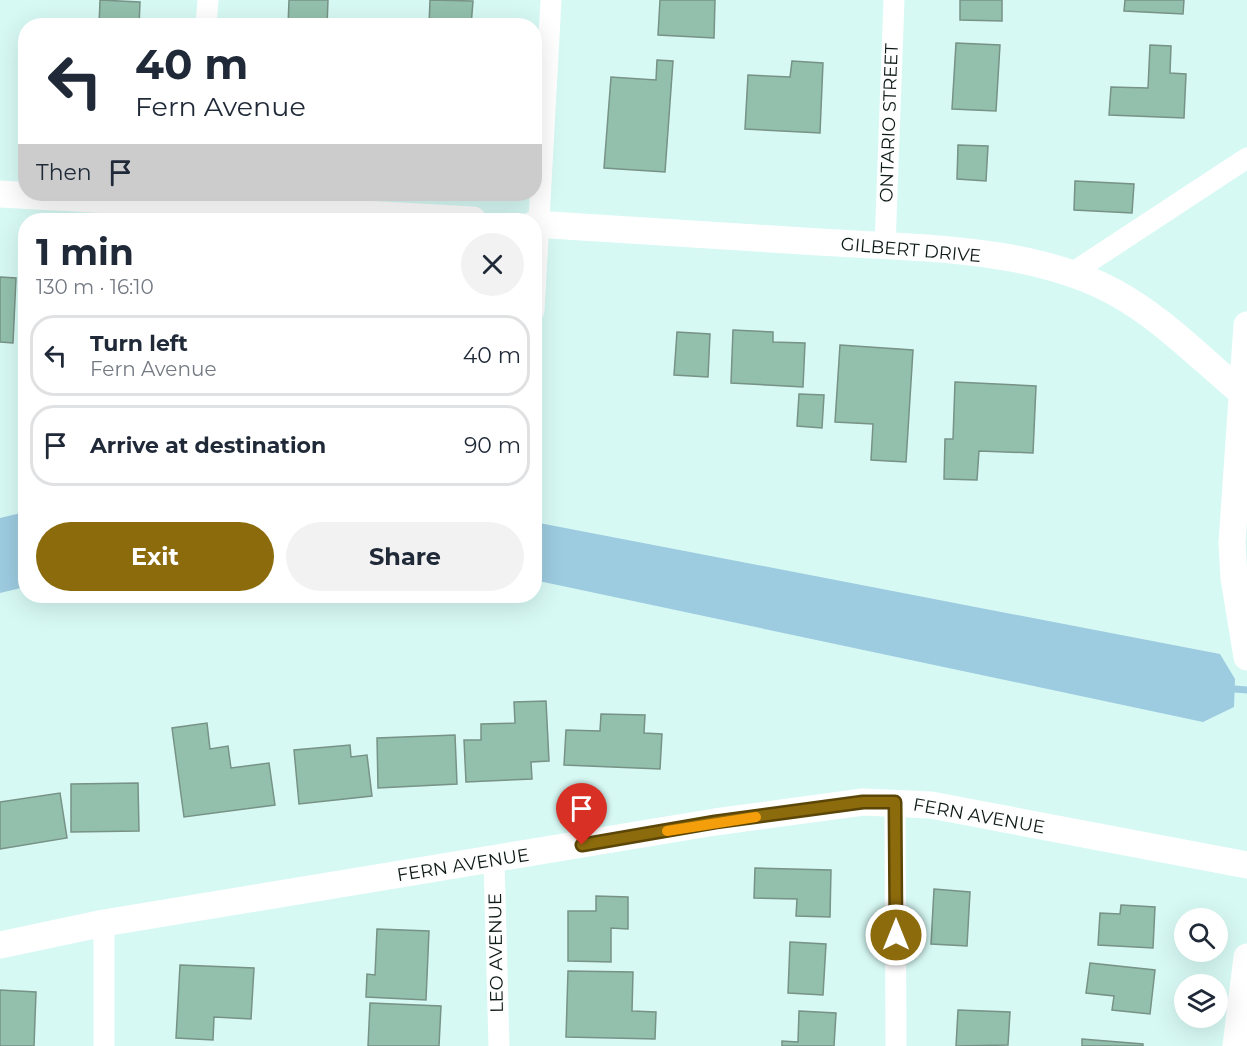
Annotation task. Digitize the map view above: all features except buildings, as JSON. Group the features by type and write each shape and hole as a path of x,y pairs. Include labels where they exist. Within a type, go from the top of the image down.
{"street":[{"path":"207,18 208,0"},
{"path":"542,119 550,0"},
{"name":"ONTARIO STREET","path":"885,246 894,0"},
{"path":"1072,273 1247,158"},
{"path":"0,194 18,194"},
{"path":"221,201 380,213"},
{"name":"GILBERT DRIVE","path":"542,224 885,246 974,254 1028,262 1072,273 1116,293 1156,320 1245,395"},
{"path":"1247,325 1245,395 1232,543 1234,578 1247,657"},
{"path":"1232,543 1247,516"},
{"name":"FERN AVENUE","path":"0,945 104,923 494,861 715,822 863,802 931,805 1247,865"},
{"path":"895,802 896,1046"},
{"name":"LEO AVENUE","path":"494,861 499,1046"},
{"path":"104,923 104,1046"},
{"path":"1236,1046 1247,957"}],"water":[{"path":"18,514 18,589 0,593 0,518"},
{"path":"542,524 1220,654 1235,679 1234,707 1203,722 542,582"}],"waterway":[{"path":"1235,689 1247,690"}],"slow traffic":[{"path":"667,831 756,817"}],"route":[{"path":"582,845 715,822 863,802 895,802 896,935"}]}
